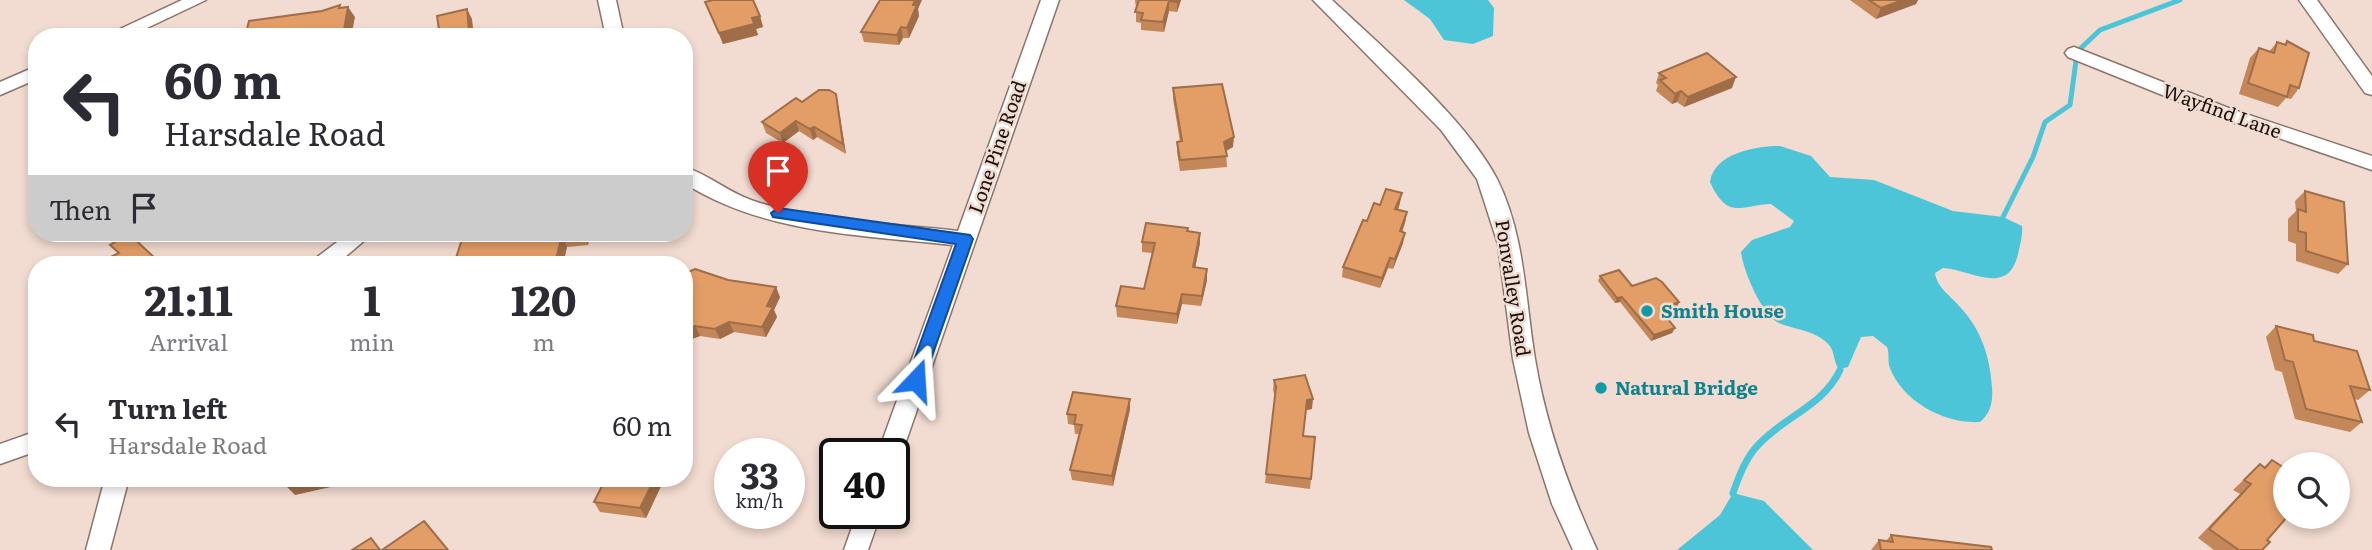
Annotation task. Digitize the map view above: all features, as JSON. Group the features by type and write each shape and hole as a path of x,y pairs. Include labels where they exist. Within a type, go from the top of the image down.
{"street":[{"path":"133,28 197,0"},
{"path":"607,0 613,28"},
{"name":"Lone Pine Road","path":"895,438 1050,0"},
{"name":"Ponvalley Road","path":"1322,0 1438,116 1472,154 1488,180 1509,248 1524,360 1540,436 1555,482 1585,550"},
{"path":"2308,0 2372,89"},
{"name":"Wayfind Lane","path":"2074,53 2224,113 2372,163"},
{"path":"0,89 28,76"},
{"path":"693,181 702,188 760,209 841,224 965,239"},
{"path":"333,256 351,242"},
{"path":"0,454 28,443"},
{"path":"98,550 115,487"},
{"path":"856,550 863,529"}],"water":[{"path":"1404,0 1488,0 1494,8 1493,36 1473,44 1444,40 1430,19"},
{"path":"1780,146 1811,156 1830,177 1874,180 1953,211 2003,217 2022,226 2018,254 2013,267 2006,275 1988,278 1943,268 1935,273 1941,287 1974,325 1987,354 1992,397 1989,411 1980,422 1967,422 1940,415 1915,401 1896,380 1889,365 1887,347 1873,336 1861,337 1848,367 1839,369 1831,347 1824,340 1812,333 1779,323 1766,311 1749,281 1741,252 1752,240 1790,227 1794,221 1771,204 1743,208 1729,206 1723,202 1710,182 1719,164 1728,158 1748,150"},
{"path":"1733,493 1764,501 1813,550 1677,550 1720,515"}],"building":[{"path":"753,0 760,16 752,18 754,24 719,33 705,2"},
{"path":"880,0 915,0 913,5 917,5 907,28 901,27 897,35 861,32"},
{"path":"1139,0 1178,0 1169,1 1163,22 1141,20 1143,13 1135,12"},
{"path":"1869,0 1903,0 1881,8"},
{"path":"340,5 339,8 348,7 344,28 247,28 249,21 322,11"},
{"path":"467,9 469,28 439,28 437,16"},
{"path":"2287,41 2309,53 2299,88 2290,85 2287,97 2248,83 2259,48 2274,53 2277,42 2286,45"},
{"path":"1707,53 1736,77 1688,97 1681,91 1675,94 1660,80 1666,78 1659,73"},
{"path":"1222,84 1234,137 1224,142 1227,156 1180,160 1177,142 1182,141 1173,88"},
{"path":"819,90 829,90 836,94 843,144 814,127 810,129 796,121 780,133 762,122 796,98 802,102"},
{"path":"1386,189 1402,193 1395,209 1407,212 1400,231 1405,233 1395,259 1390,258 1382,278 1343,267 1363,220 1367,221 1374,203 1380,205"},
{"path":"2305,191 2344,202 2348,264 2306,251 2306,233 2298,231 2298,209 2306,212"},
{"path":"1146,223 1188,228 1187,231 1200,233 1193,267 1207,269 1202,296 1182,294 1177,314 1116,306 1121,286 1144,289 1155,243 1142,242"},
{"path":"115,242 138,242 153,256 113,256 119,253 110,245"},
{"path":"461,242 560,242 557,256 457,256"},
{"path":"693,270 728,280 776,287 767,306 773,307 762,327 729,322 715,329 693,327"},
{"name":"Smith House","path":"1619,270 1632,286 1656,278 1662,282 1679,302 1660,309 1675,328 1654,335 1622,297 1617,298 1600,276"},
{"path":"2276,326 2313,335 2314,341 2357,351 2370,390 2350,386 2362,422 2306,409 2293,362 2285,360"},
{"path":"1305,375 1313,399 1307,400 1303,436 1315,437 1311,479 1266,474 1276,387 1274,380"},
{"path":"1073,392 1130,399 1112,476 1070,470 1082,425 1074,424 1076,415 1067,414"},
{"path":"2273,461 2273,529 2277,529 2262,550 2239,550 2209,529 2251,484 2244,480 2260,464 2265,468"},
{"path":"602,487 650,487 640,508 594,502"},
{"path":"424,521 448,550 382,550"},
{"path":"1891,535 1991,547 1992,550 1881,550 1879,540 1893,542"},
{"path":"371,538 380,550 352,550"}],"waterway":[{"path":"2081,48 2100,30 2180,0"},
{"path":"2003,217 2033,157 2045,122 2070,105 2076,61"},
{"path":"1733,493 1743,467 1754,449 1769,434 1824,393 1840,370"}],"place":[{"name":"Smith House","path":"1647,311"},
{"name":"Natural Bridge","path":"1601,388"}],"route":[{"path":"778,213 841,224 965,239 916,380"}]}
